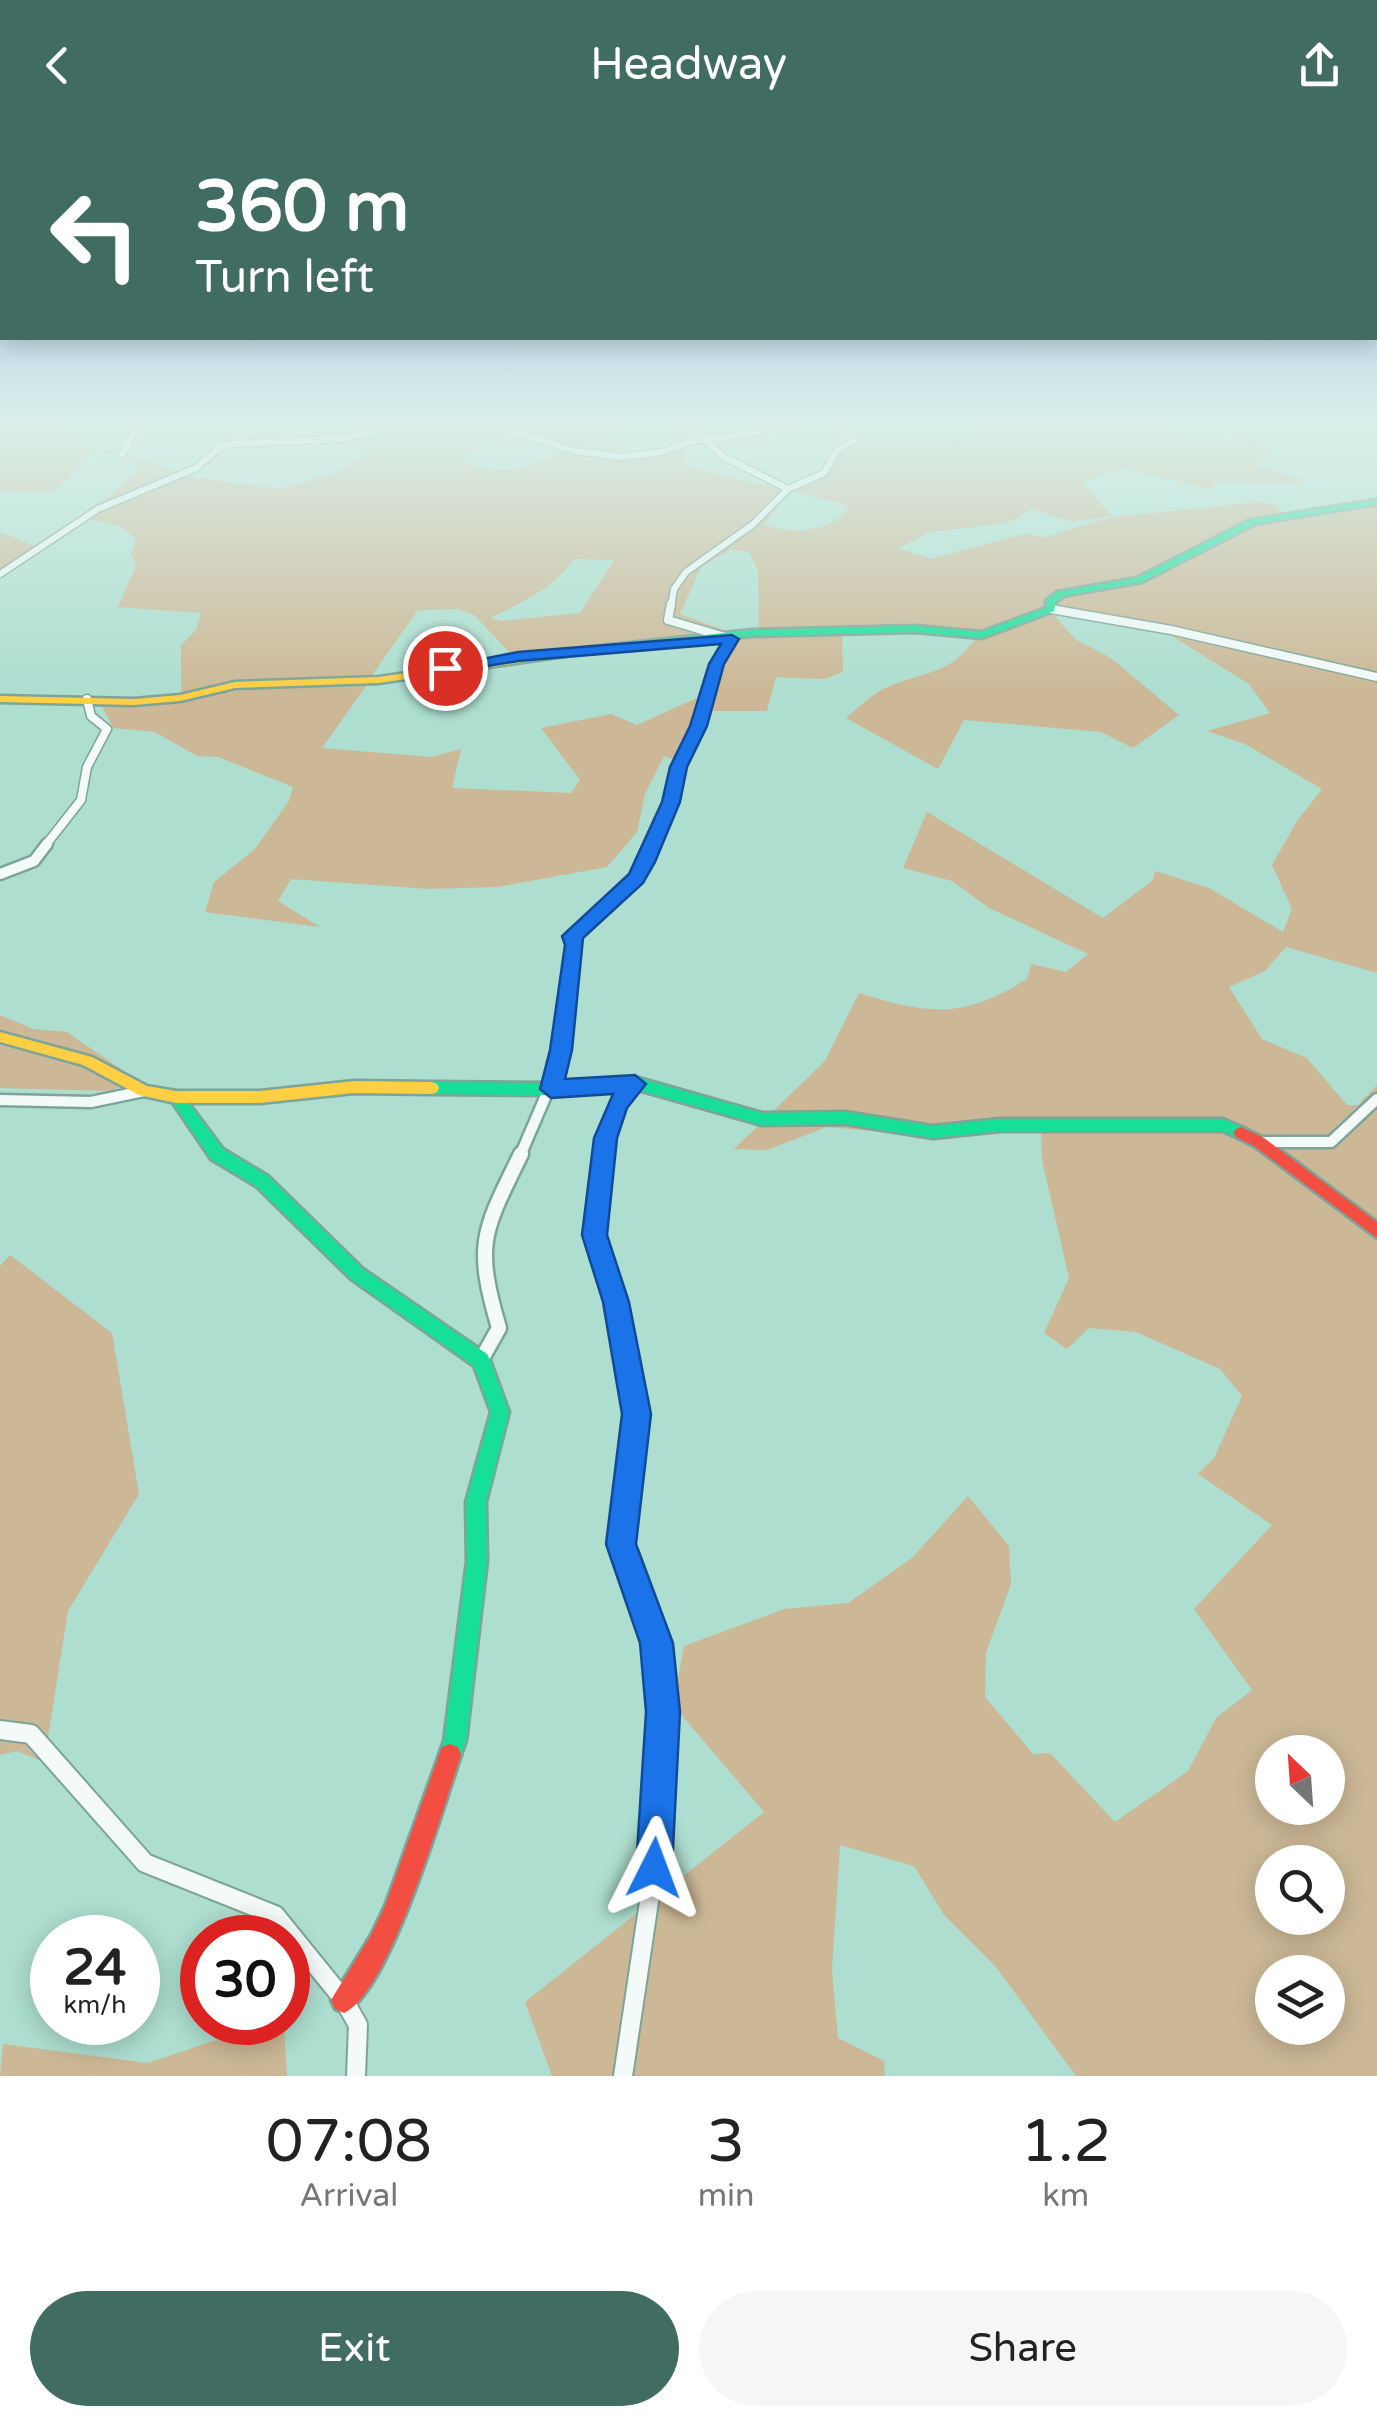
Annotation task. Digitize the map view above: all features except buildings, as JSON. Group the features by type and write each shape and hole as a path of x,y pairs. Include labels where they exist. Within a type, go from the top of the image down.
{"street":[{"path":"0,574 95,511"},
{"path":"482,1360 499,1328 480,1257 500,1196 526,1149 551,1089 564,1032 575,945 572,936 637,878 646,862 671,802 678,767 698,726 716,664 732,639 668,620 674,589 686,572 766,511"},
{"path":"1051,609 1054,597 1139,580 1253,522 1322,511"},
{"path":"0,700 134,702 247,684 378,680 518,656 725,637 915,629 982,635 1051,609 1170,630 1377,677"},
{"path":"0,874 34,861 81,800 88,767 107,729 91,716 87,699"},
{"path":"0,1037 12,1044 87,1061 144,1092 176,1097 260,1097 354,1087 551,1089 635,1084 762,1120 844,1118 933,1132 1000,1125 1224,1126 1259,1142 1377,1231"},
{"path":"623,2076 654,1868 663,1712 656,1643 621,1544 636,1414 616,1302 594,1235 594,1214 606,1138 617,1104 635,1084"},
{"path":"0,1100 83,1102 129,1098 144,1092"},
{"path":"176,1097 217,1154 262,1181 357,1274 482,1360 500,1412 476,1502 477,1561 455,1741 390,1921 362,1976 344,2000"},
{"path":"1259,1142 1332,1142 1377,1099"},
{"path":"0,1730 32,1734 146,1863 275,1914 344,2000 358,2024 356,2076"}],"shaded area":[{"path":"90,511 774,511 764,525 809,529 830,523 846,511 1028,511 1009,522 932,531 898,548 931,559 1027,533 1042,538 1112,517 1172,511 1377,511 1377,973 1286,947 1265,971 1229,987 1262,1039 1307,1058 1347,1105 1358,1105 1377,1085 1377,2076 1076,2076 996,1967 944,1915 914,1866 840,1845 832,1970 838,2038 884,2061 885,2076 552,2076 525,2002 764,1812 673,1705 684,1646 784,1609 848,1603 912,1558 968,1496 1009,1546 1011,1584 986,1653 985,1697 1033,1754 1050,1753 1115,1822 1188,1771 1216,1718 1252,1690 1194,1609 1272,1525 1198,1474 1214,1458 1242,1396 1220,1369 1136,1332 1089,1328 1067,1349 1044,1333 1069,1278 1042,1160 1041,1131 926,1136 827,1127 767,1150 734,1149 825,1061 859,993 926,1009 964,1007 1027,979 1031,964 1066,972 1088,954 989,908 952,881 903,868 927,812 1103,918 1153,880 1155,871 1209,888 1283,932 1292,909 1272,865 1297,821 1322,789 1245,744 1207,731 1270,713 1249,684 1164,631 1108,619 1053,614 1075,639 1111,658 1179,715 1133,748 1101,732 964,720 938,769 846,718 883,689 945,666 976,637 896,631 842,633 843,672 824,679 776,677 767,711 709,711 698,699 694,725 678,761 664,756 645,794 637,832 607,867 497,887 429,889 291,879 278,901 320,927 205,912 214,882 255,849 289,801 293,787 218,757 197,756 155,732 113,728 102,706 181,700 181,645 196,630 201,613 118,607 136,566 131,552 136,541 121,527 87,520 0,578 0,532 35,546","holes":["731,550 749,552 758,571 759,630 733,633 680,614 701,567","574,559 614,560 580,613 501,621 491,618 546,587","458,609 474,615 512,655 370,678 418,610","726,641 697,698 637,725 611,714 541,728 580,780 571,793 452,788 461,749 432,757 322,748 367,685 521,658"]},
{"path":"1037,511 1107,511 1111,516 1072,522"},
{"path":"0,1015 33,1029 67,1032 134,1078 112,1091 0,1088"},
{"path":"10,1255 112,1333 139,1494 68,1611 44,1762 17,1751 0,1755 0,1266"},
{"path":"3,2044 148,2063 201,2045 285,2045 287,2076 0,2076"}],"traffic: fast":[{"path":"591,650 752,633 915,629 982,635 1051,609 1051,601 1060,594 1139,580 1253,522 1322,511"},
{"path":"432,1088 551,1089 635,1083 762,1119 845,1118 933,1132 1000,1125 1223,1125 1241,1133"},
{"path":"176,1097 217,1154 262,1181 357,1274 481,1360 500,1412 476,1502 477,1561 455,1741 450,1755"}],"traffic: slow":[{"path":"0,699 134,702 180,698 235,685 378,680 591,650"},
{"path":"0,1037 87,1061 144,1091 176,1097 260,1097 354,1087 432,1088"}],"traffic: jam":[{"path":"1241,1133 1259,1142 1377,1231"},
{"path":"344,2000 394,1914 450,1755"}],"route":[{"path":"445,668 518,656 732,639 716,664 698,726 678,767 671,802 646,862 637,878 572,936 575,945 561,1050 551,1089 635,1084 617,1104 606,1138 594,1235 616,1302 636,1414 621,1544 656,1643 663,1712 654,1868"}]}
